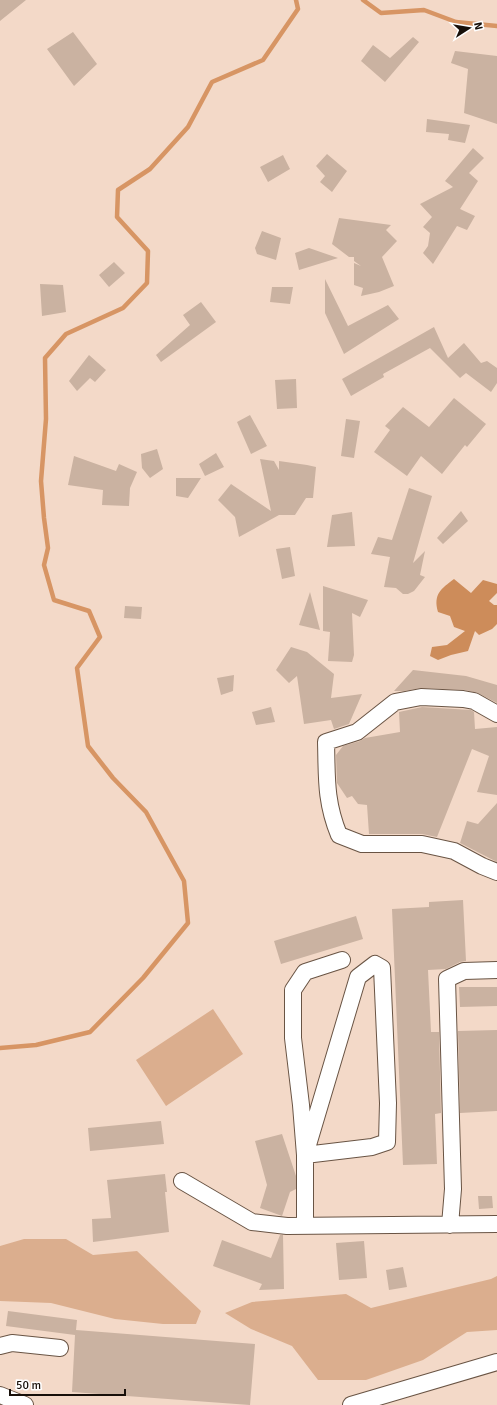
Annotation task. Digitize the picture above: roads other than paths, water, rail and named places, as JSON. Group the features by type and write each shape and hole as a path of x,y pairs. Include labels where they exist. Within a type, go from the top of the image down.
{"street":[{"path":"497,714 474,701 421,697 395,702 357,732 326,742 327,789 332,818 339,835 362,844 422,844 454,851 497,872"},
{"path":"305,1226 304,1155 293,1038 293,990 305,972 342,960"},
{"path":"375,964 382,968 388,1103 387,1142 372,1147 304,1155 358,977 375,964"},
{"path":"450,1225 453,1189 447,979 464,971 497,970"},
{"path":"182,1181 252,1222 287,1226 497,1224"},
{"path":"0,1346 12,1343 60,1348"},
{"path":"351,1405 497,1362"},
{"path":"0,1394 25,1405"}],"waterway":[{"path":"0,1048 36,1045 90,1032 143,978 188,923 184,881 146,812 113,778 88,746 77,668 100,637 89,611 54,600 44,565 48,548 41,481 46,419 45,358 66,334 123,308 147,283 148,251 117,217 118,190 150,169 188,127 212,82 263,60 298,9 296,0"},
{"path":"363,0 381,13 424,10 456,22 497,26"}]}
